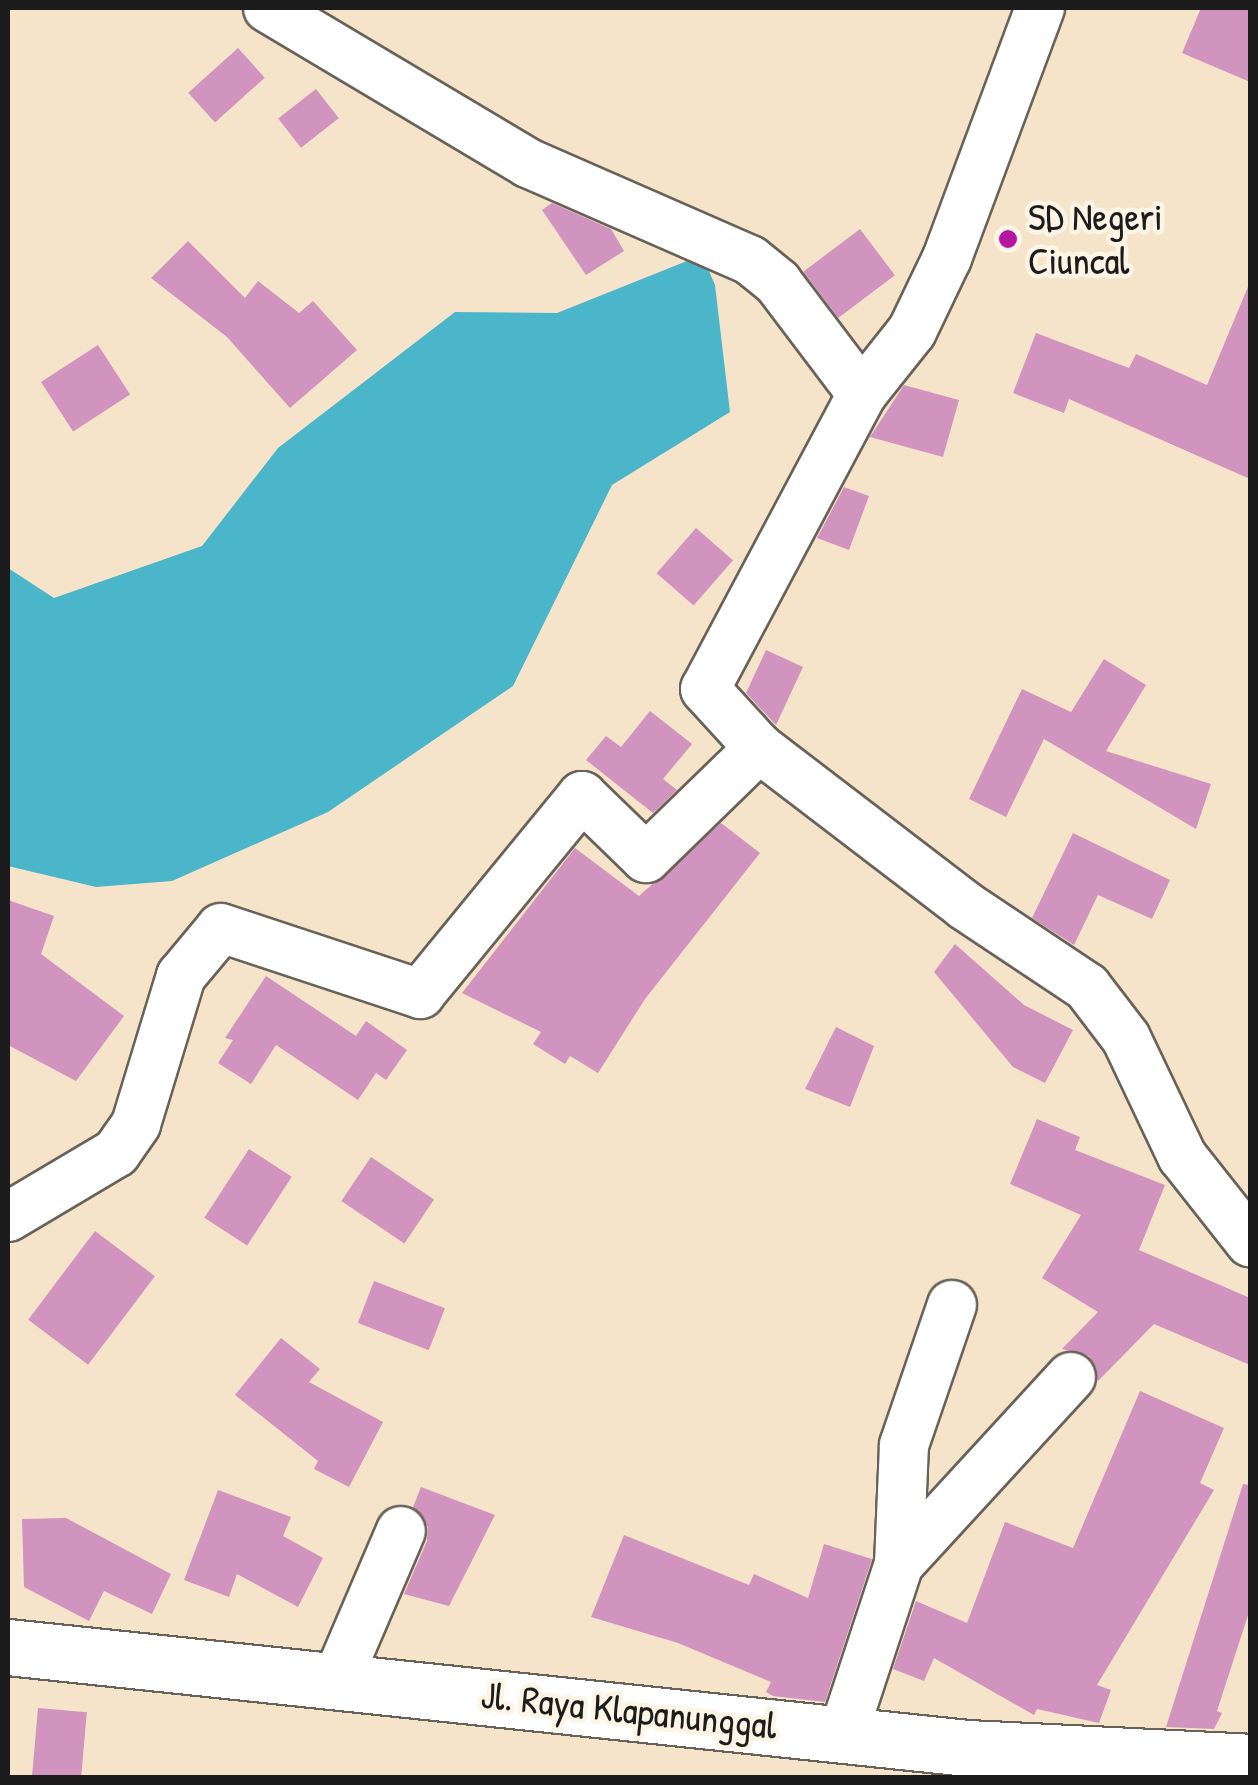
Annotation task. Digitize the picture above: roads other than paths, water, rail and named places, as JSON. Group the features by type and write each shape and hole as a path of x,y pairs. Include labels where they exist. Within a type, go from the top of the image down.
{"street":[{"path":"268,8 528,163 750,260 778,282 862,394"},
{"path":"1040,8 947,258 912,331 862,394 750,610 707,677 712,701 760,748 964,906 1087,987 1126,1038 1182,1156 1250,1242"},
{"path":"8,1217 116,1153 136,1124 181,976 221,928 420,994 582,796 646,858 760,748"},
{"path":"842,1734 898,1564 904,1445 952,1305"},
{"path":"898,1564 1071,1377"},
{"path":"338,1680 401,1531"},
{"name":"Jl. Raya Klapanunggal","path":"8,1647 968,1748 1250,1762"}],"water":[{"path":"702,255 715,285 730,412 612,485 513,686 328,812 172,881 96,887 8,866 8,568 54,598 202,546 278,448 455,312 557,313"}],"place":[{"name":"SD Negeri Ciuncal","path":"1008,239"}]}
